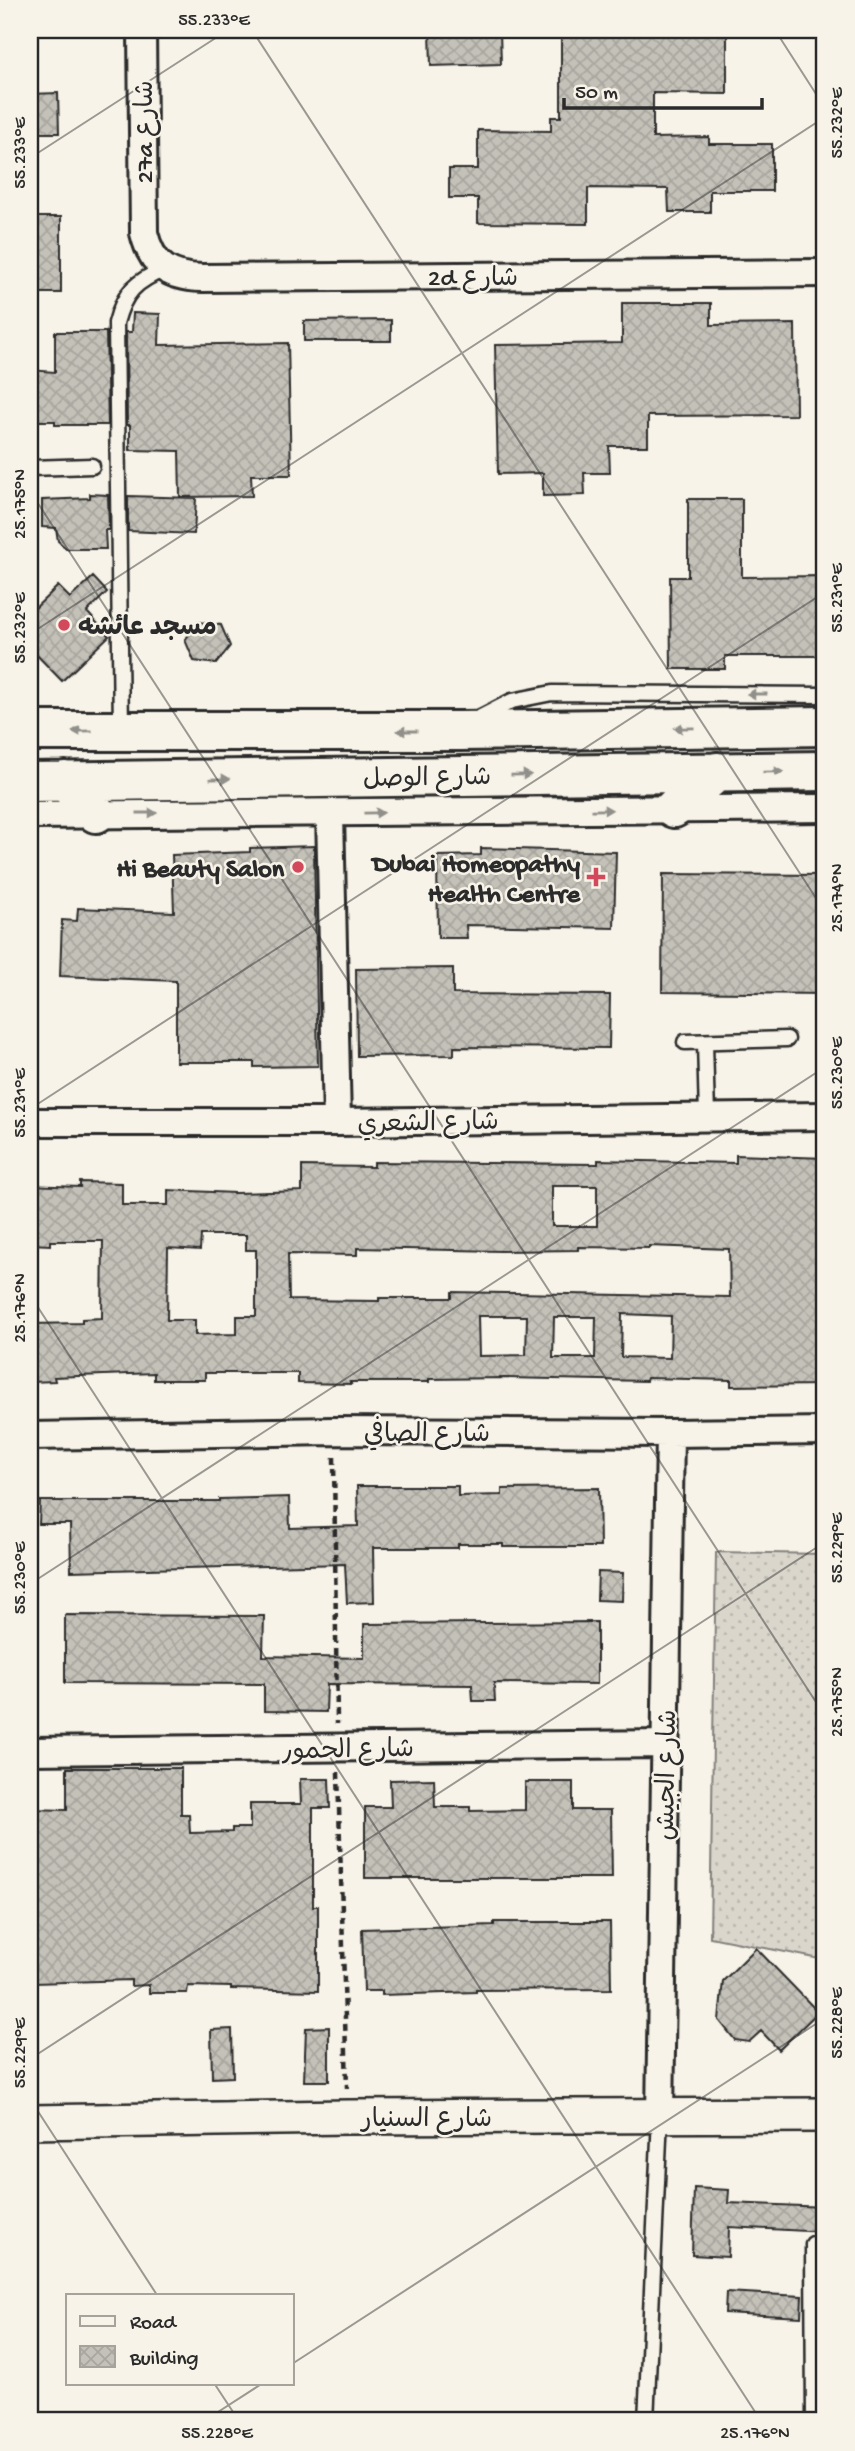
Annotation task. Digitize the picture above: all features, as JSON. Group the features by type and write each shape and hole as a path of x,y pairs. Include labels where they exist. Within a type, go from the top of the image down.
{"main road":[{"name":"شارع الوصل","path":"30,731 460,732 825,726"},
{"name":"شارع الوصل","path":"48,782 825,771"},
{"path":"674,808 718,772"},
{"path":"48,782 96,813"}],"street":[{"name":"27a شارع","path":"142,30 144,233 154,260 165,269"},
{"name":"2d شارع","path":"165,269 177,275 202,278 825,274"},
{"path":"30,815 825,808"},
{"path":"330,814 337,1122"},
{"name":"شارع الشعري","path":"30,1122 337,1122 825,1116"},
{"name":"شارع الصافي","path":"30,1436 334,1431 825,1431"},
{"name":"شارع الجيش","path":"660,2117 670,1433"},
{"name":"شارع الحمور","path":"30,1751 666,1744"},
{"name":"شارع السنيار","path":"30,2122 348,2117 825,2115"}],"lane":[{"path":"121,730 116,323 121,305 131,289 147,277 165,269"},
{"path":"30,468 92,466"},
{"path":"460,732 493,709 552,693 825,695"},
{"path":"685,1042 786,1039"},
{"path":"705,1042 707,1117"},
{"path":"646,2421 660,2117"},
{"path":"813,2244 814,2421"}],"shaded area":[{"path":"716,1552 825,1554 825,1960 710,1937"}],"building":[{"path":"430,30 500,30 501,64 431,66"},
{"path":"561,30 727,30 727,94 653,93 653,138 709,137 709,144 772,144 772,191 710,191 710,212 669,212 668,189 588,188 588,224 478,223 478,198 449,198 449,169 478,169 478,130 551,131 551,117 561,117"},
{"path":"58,93 59,133 30,133 30,94"},
{"path":"30,217 61,217 61,293 35,293 35,269 30,269"},
{"path":"622,303 711,303 711,325 795,324 796,415 648,416 648,446 609,446 610,473 584,473 585,495 543,496 543,473 498,474 495,345 622,343"},
{"path":"133,313 160,314 159,345 288,343 291,475 251,475 252,496 180,497 179,451 130,450 130,425 127,425 126,332 132,332"},
{"path":"391,320 391,341 304,341 304,321"},
{"path":"55,332 106,332 108,425 55,425 55,421 30,421 30,370 55,372"},
{"path":"90,494 108,495 109,530 105,530 106,549 67,549 58,541 56,528 42,527 42,500 90,498"},
{"path":"128,496 196,498 194,534 128,531"},
{"path":"688,499 742,499 742,577 825,576 825,656 725,656 725,669 671,669 670,577 688,577"},
{"name":"مسجد عائشه","path":"93,577 107,592 87,612 109,636 62,681 30,648 30,613 58,586 70,598"},
{"path":"198,622 221,625 230,646 216,664 194,661 185,640"},
{"path":"314,846 318,1066 254,1067 254,1062 176,1062 176,981 60,976 62,920 77,921 78,908 174,912 172,855"},
{"path":"481,848 616,852 614,928 466,925 467,938 438,938 437,856 481,855"},
{"path":"663,874 825,875 825,994 662,992"},
{"path":"453,968 453,994 610,995 609,1048 454,1047 454,1055 357,1056 356,969"},
{"path":"736,1155 825,1158 825,1385 731,1386 731,1380 647,1378 646,1381 506,1378 350,1382 351,1384 298,1383 298,1373 205,1373 205,1380 154,1380 154,1373 54,1377 55,1381 30,1382 30,1324 82,1323 82,1319 102,1318 103,1241 50,1241 50,1245 30,1244 30,1185 80,1187 80,1182 122,1183 122,1205 168,1205 168,1190 235,1193 302,1191 302,1166 374,1167 374,1162 598,1164 598,1160 736,1163","holes":["552,1186 597,1186 597,1226 552,1226","201,1235 246,1235 246,1250 256,1250 256,1316 237,1316 237,1334 195,1335 195,1320 167,1320 168,1248 200,1250","578,1247 729,1249 730,1297 452,1292 452,1298 379,1298 379,1301 289,1300 288,1254 357,1255 357,1248 501,1251 578,1250","622,1314 671,1316 670,1358 621,1357","478,1316 527,1316 526,1355 479,1356","554,1317 596,1317 595,1358 553,1358"]},
{"path":"357,1486 458,1486 458,1496 502,1495 502,1489 599,1488 600,1547 458,1544 458,1548 373,1548 374,1602 347,1603 345,1564 71,1571 70,1524 39,1524 40,1501 219,1501 289,1497 290,1528 358,1526"},
{"path":"598,1572 623,1573 622,1601 597,1600"},
{"path":"65,1615 264,1616 263,1656 364,1658 364,1624 597,1622 597,1684 494,1683 495,1701 473,1701 472,1685 327,1684 326,1712 264,1711 264,1684 65,1683"},
{"path":"67,1768 181,1768 181,1814 189,1814 190,1833 232,1832 232,1828 250,1828 250,1804 301,1804 300,1779 329,1779 330,1808 313,1808 313,1906 318,1906 318,1991 188,1986 187,1993 149,1993 149,1985 131,1986 131,1980 34,1983 33,1973 30,1973 30,1809 67,1810"},
{"path":"434,1779 435,1807 470,1807 470,1811 525,1810 525,1782 573,1782 573,1810 611,1810 612,1878 365,1878 365,1807 391,1807 390,1780"},
{"path":"494,1922 610,1922 611,1989 476,1990 382,1995 382,1991 364,1991 362,1929 494,1925"},
{"path":"756,1948 818,2012 779,2050 761,2031 749,2042 735,2040 719,2020 723,1981"},
{"path":"329,2027 329,2081 304,2081 306,2028"},
{"path":"232,2029 233,2077 212,2078 211,2030"},
{"path":"694,2188 729,2190 728,2203 825,2207 825,2232 729,2227 728,2257 692,2255"},
{"path":"726,2292 802,2296 801,2317 725,2313"}],"place":[{"name":"مسجد عائشه","path":"64,625"},
{"name":"Hi Beauty Salon","path":"298,867"},
{"name":"Dubai Homeopathy Health Centre","path":"596,877"}]}
